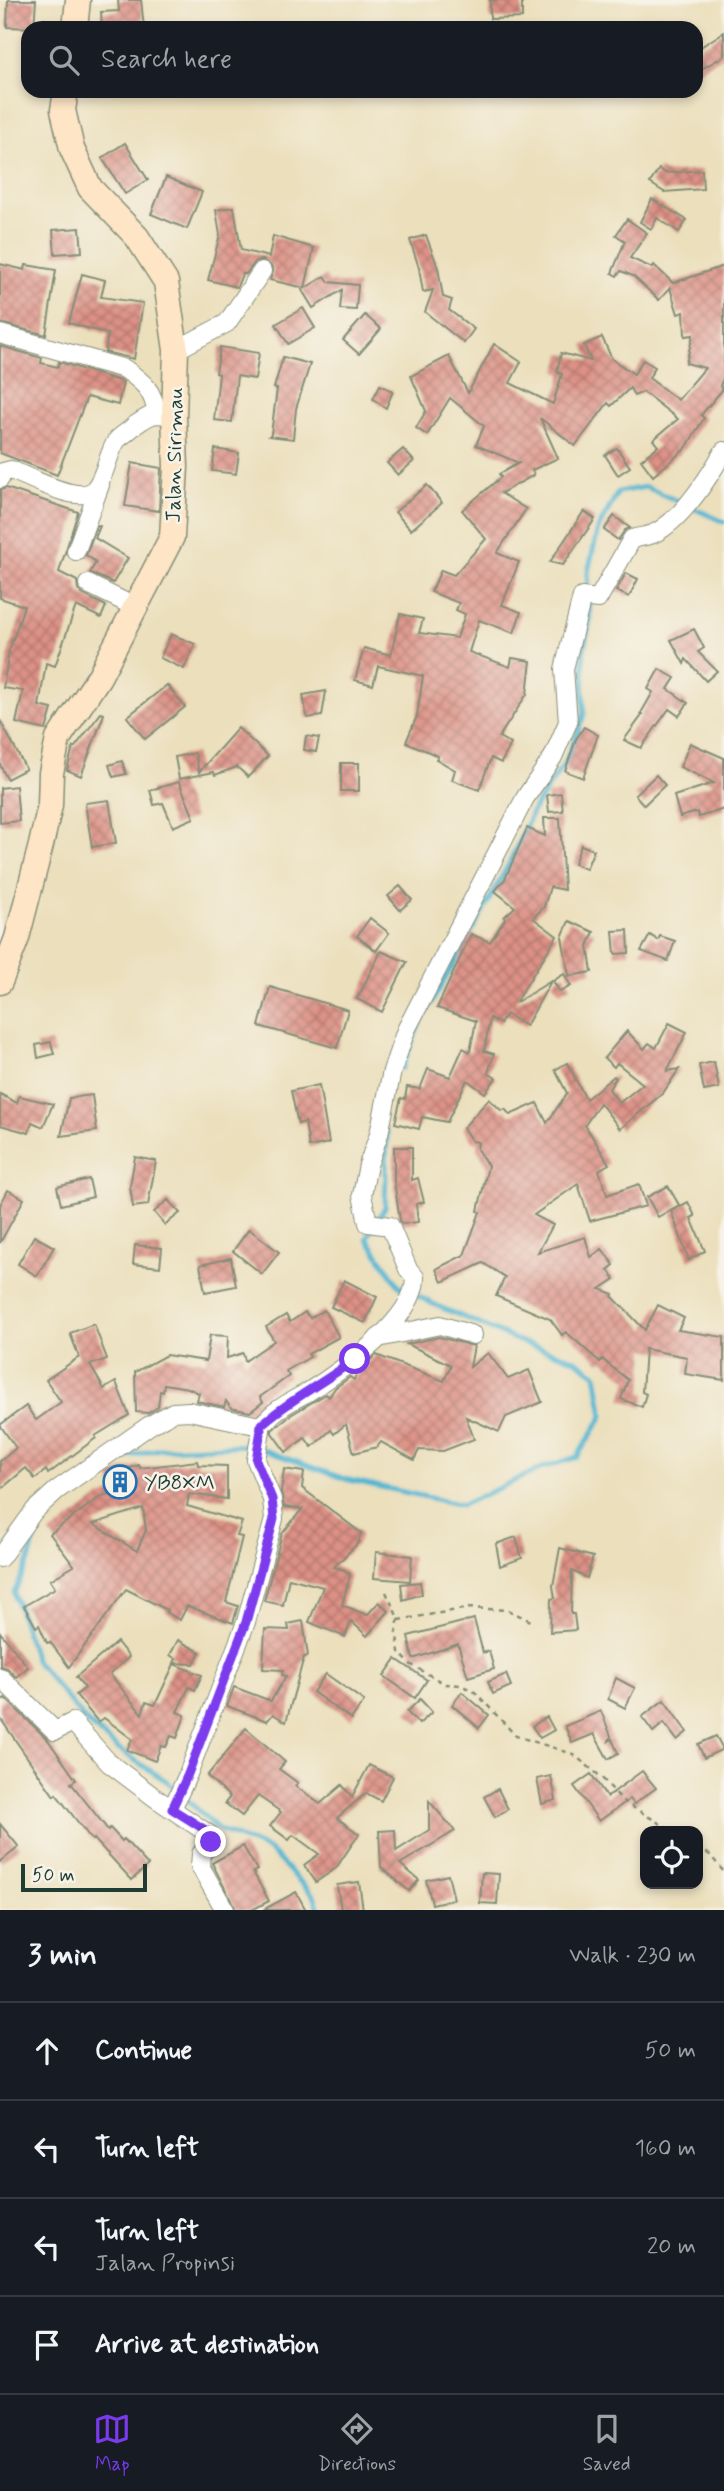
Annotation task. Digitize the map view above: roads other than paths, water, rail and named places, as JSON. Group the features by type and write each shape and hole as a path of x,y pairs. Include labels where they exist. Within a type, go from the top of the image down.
{"main road":[{"path":"76,21 78,0"},
{"name":"Jalan Sirimau","path":"0,982 17,938 41,845 50,805 51,774 58,738 99,677 172,537 176,467 165,414 176,350 166,282 137,237 90,188 72,149 63,110 65,98"}],"street":[{"path":"176,350 227,323 262,271"},
{"path":"0,334 125,369 142,381 165,414 148,416 117,440 97,486 90,493 70,493 11,470 3,472 0,479"},
{"path":"173,1806 188,1774 246,1622 274,1519 272,1499 256,1460 260,1428 275,1411 341,1369 378,1338 392,1324 415,1291 415,1277 408,1269 390,1226 368,1223 362,1195 392,1071 406,1030 514,818 558,746 568,722 564,669 590,598 632,539 653,534 688,503 724,451"},
{"path":"76,551 100,485 97,486"},
{"path":"88,584 137,608"},
{"path":"378,1338 440,1325 473,1335"},
{"path":"0,1558 34,1511 57,1490 173,1412 189,1411 260,1428"},
{"path":"0,1677 55,1731 73,1722 109,1763 207,1831 211,1842 201,1854 200,1866 225,1910"}],"waterway":[{"path":"402,1068 418,1027 508,866 534,808 565,763 584,715 583,654 590,619 588,572 598,529 618,492 646,487 724,522"},
{"path":"110,1461 160,1449 250,1445 345,1479 462,1505 542,1468 577,1457 603,1416 596,1374 574,1359 521,1342 433,1304 399,1286 367,1238 385,1207 387,1132"},
{"path":"78,1485 57,1507 41,1517 29,1561 14,1593 35,1660 86,1721 118,1749 168,1782 218,1829 269,1850 315,1897 319,1910"}],"place":[{"name":"YB8XM","path":"120,1482"}]}
